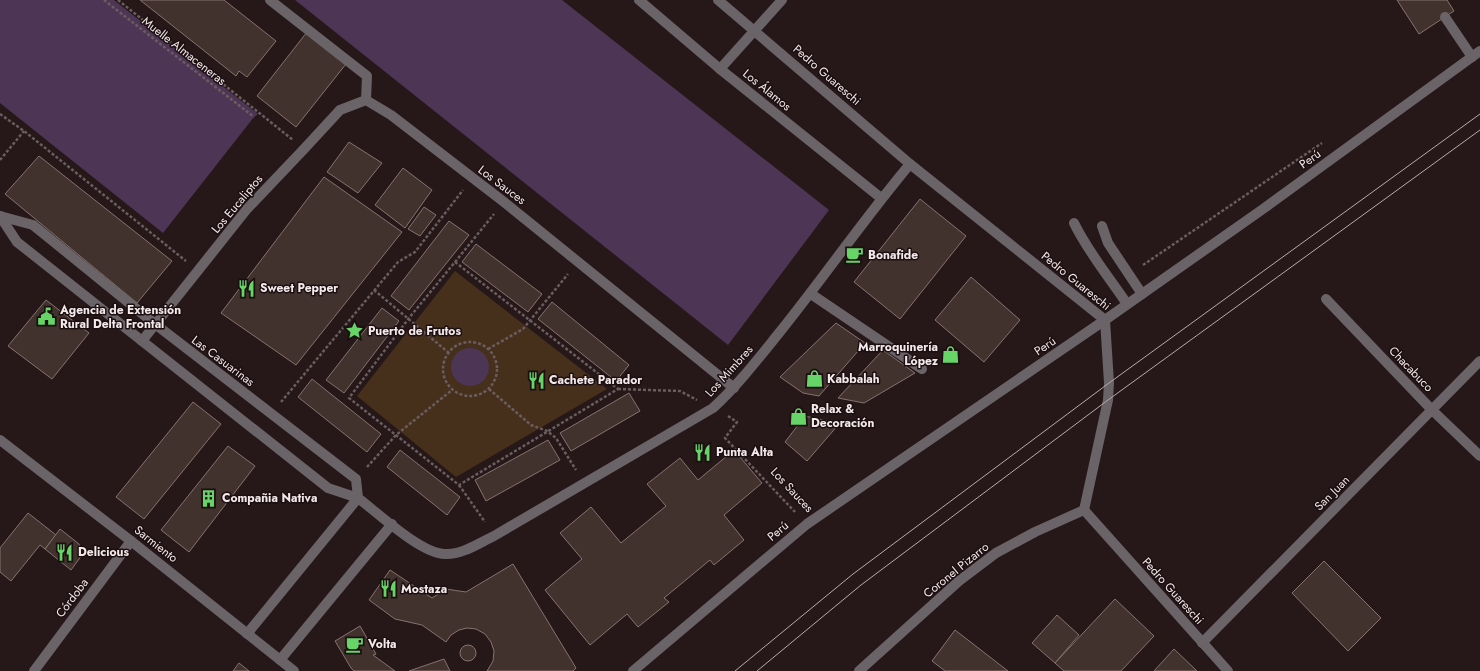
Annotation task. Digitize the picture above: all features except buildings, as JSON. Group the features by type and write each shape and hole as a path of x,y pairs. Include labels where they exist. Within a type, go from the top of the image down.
{"street":[{"path":"270,0 367,76 366,100"},
{"name":"Los Álamos","path":"639,0 720,69 882,198"},
{"name":"Pedro Guareschi","path":"718,0 910,164 1105,320 1109,383 1108,400 1084,510 1228,671"},
{"path":"720,69 756,31 782,0"},
{"path":"1445,17 1476,54"},
{"name":"Perú","path":"633,671 807,524 1264,209 1476,54"},
{"name":"Los Eucaliptos","path":"142,341 247,209 340,110 366,100"},
{"name":"Los Sauces","path":"366,100 392,115 472,179 504,202 734,388"},
{"name":"Los Mimbres","path":"444,554 460,552 494,536 713,408 734,388 810,294 882,198 910,164"},
{"name":"Las Casuarinas","path":"0,216 33,225 155,324 272,413 356,480"},
{"name":"Las Casuarinas","path":"0,216 18,242 328,488 358,498 422,548 444,554"},
{"path":"1074,222 1084,244 1107,273 1127,304"},
{"path":"1102,226 1108,243 1142,294"},
{"path":"810,294 922,369"},
{"name":"Chacabuco","path":"1326,299 1432,410 1480,456"},
{"name":"San Juan","path":"1202,643 1480,361"},
{"name":"Sarmiento","path":"0,440 131,541 294,671"},
{"path":"247,634 358,498 356,480"},
{"name":"Coronel Pizarro","path":"858,671 959,580 996,553 1035,532 1084,510"},
{"path":"280,660 392,524"},
{"name":"Córdoba","path":"34,671 131,541"}],"path":[{"name":"Muelle Almaceneras","path":"104,0 254,117"},
{"path":"118,0 304,149"},
{"path":"0,114 24,131 199,271"},
{"path":"0,160 24,131"},
{"path":"1129,274 1327,140"},
{"path":"272,413 398,262 415,252 472,179"},
{"path":"494,536 459,485 349,398 409,318 504,202"},
{"path":"455,262 618,390"},
{"path":"488,349 523,329 578,262"},
{"path":"374,290 449,353"},
{"path":"467,342 476,343 488,349 496,359 497,368 496,377 489,389 478,395 469,396 452,390 447,383 444,374 444,365 449,353 459,344 467,342"},
{"path":"489,389 530,425 547,431 556,438 585,484"},
{"path":"356,480 396,435 452,390"},
{"path":"459,485 547,431 618,390 680,391 713,408"},
{"name":"Los Sauces","path":"713,408 737,422 726,438 807,524"}],"shaded area":[{"path":"0,0 114,0 258,114 254,117 163,233 0,103"},
{"path":"295,0 562,0 829,210 728,345"},
{"path":"455,271 607,389 456,477 357,396"},
{"path":"470,348 480,351 486,357 489,367 486,377 480,383 470,386 460,383 454,377 451,367 454,357 460,351"}],"tram line":[{"path":"735,671 853,574 1109,383 1480,114"},
{"path":"757,671 861,585 1108,400 1480,130"}],"place":[{"name":"Bonafide","path":"855,255"},
{"name":"Sweet Pepper","path":"247,288"},
{"name":"Agencia de Extensión Rural Delta Frontal","path":"47,317"},
{"name":"Puerto de Frutos","path":"355,331"},
{"name":"Marroquinería López","path":"951,354"},
{"name":"Kabbalah","path":"814,379"},
{"name":"Cachete Parador","path":"536,380"},
{"name":"Relax & Decoración","path":"798,416"},
{"name":"Punta Alta","path":"703,452"},
{"name":"Compañia Nativa","path":"209,498"},
{"name":"Delicious","path":"65,552"},
{"name":"Mostaza","path":"388,589"},
{"name":"Volta","path":"355,644"}]}
